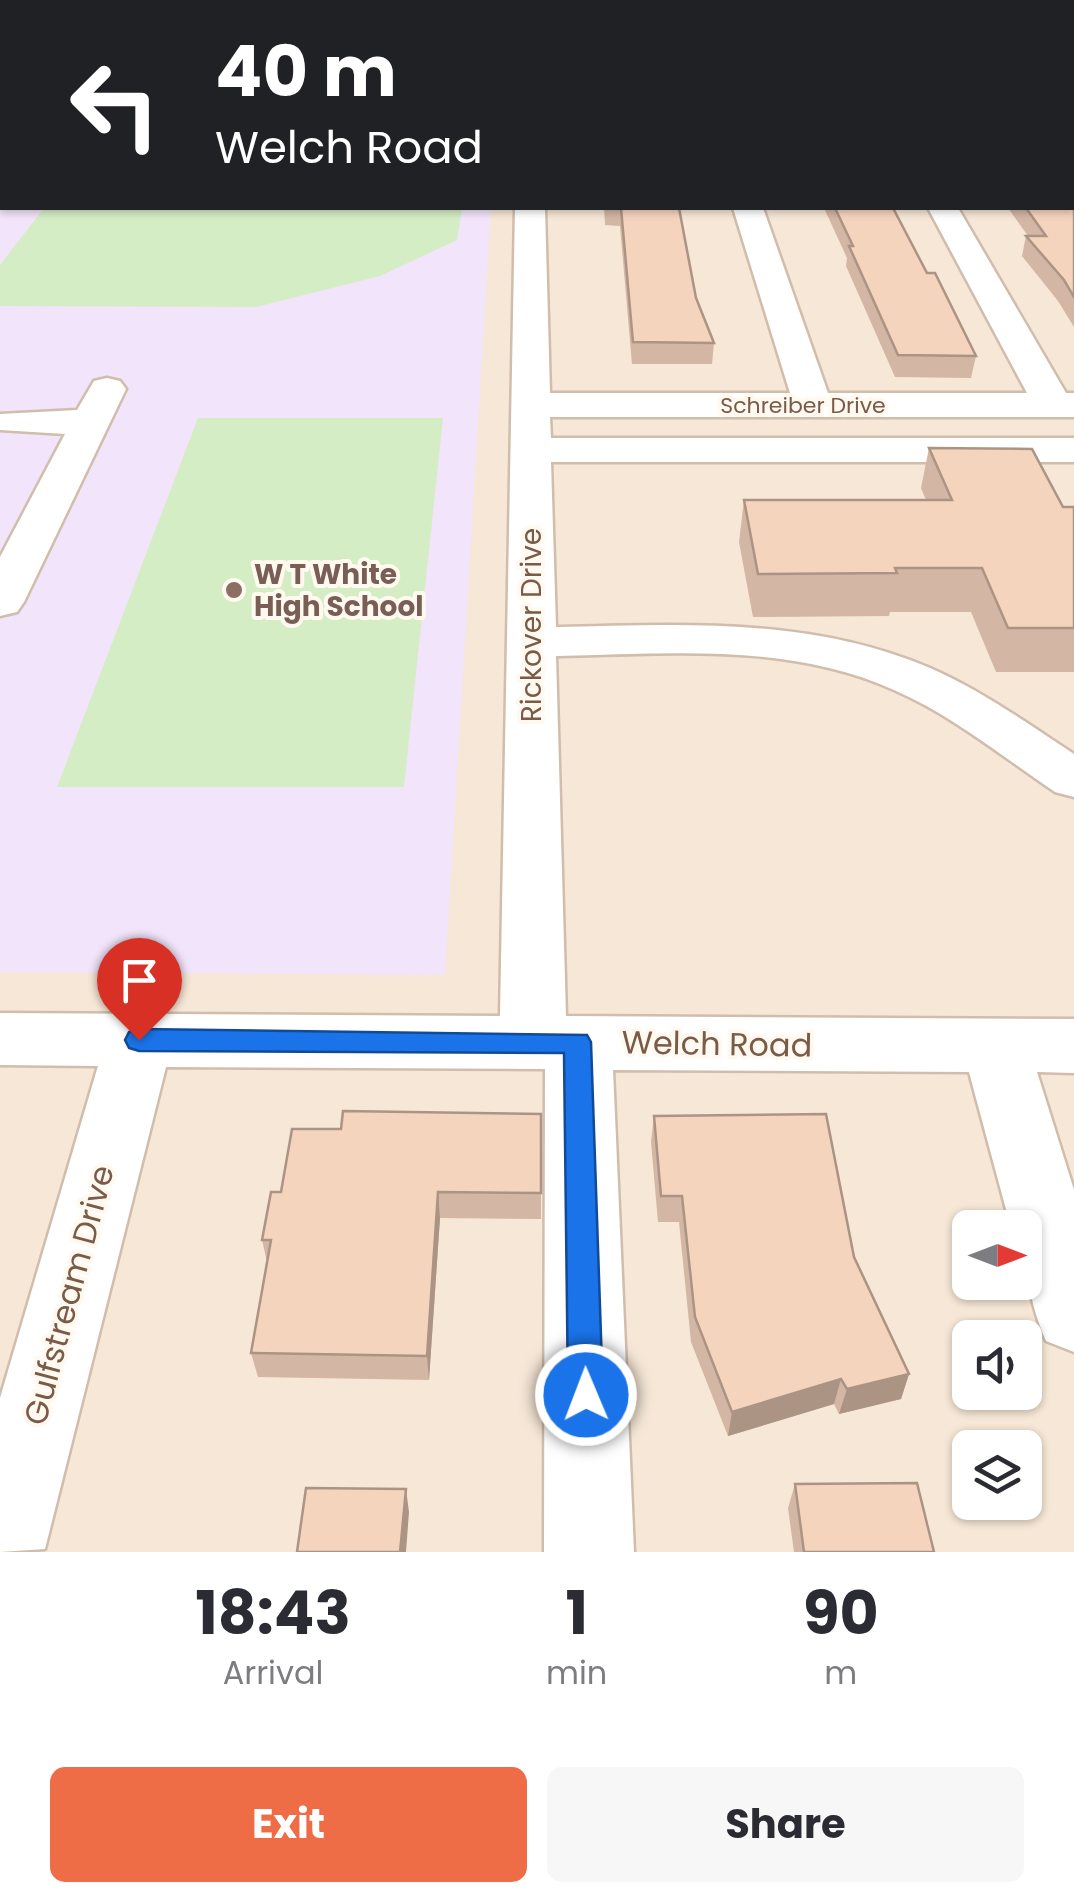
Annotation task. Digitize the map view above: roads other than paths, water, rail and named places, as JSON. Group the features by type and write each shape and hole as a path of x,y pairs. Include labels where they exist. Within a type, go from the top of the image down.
{"street":[{"name":"Rickover Drive","path":"530,210 530,642 589,1552"},
{"path":"749,210 813,405"},
{"path":"943,210 1064,405"},
{"name":"Schreiber Drive","path":"533,427 813,405 1064,405"},
{"path":"947,405 968,450"},
{"path":"0,602 99,406 14,422"},
{"path":"533,427 968,450 1074,450"},
{"path":"530,642 775,643 831,653 910,678 938,692 1074,779"},
{"name":"Welch Road","path":"0,1039 1074,1046"},
{"name":"Gulfstream Drive","path":"0,1549 139,1040"},
{"path":"994,1046 1074,1315"}],"place":[{"name":"W T White High School","path":"234,590"}]}
